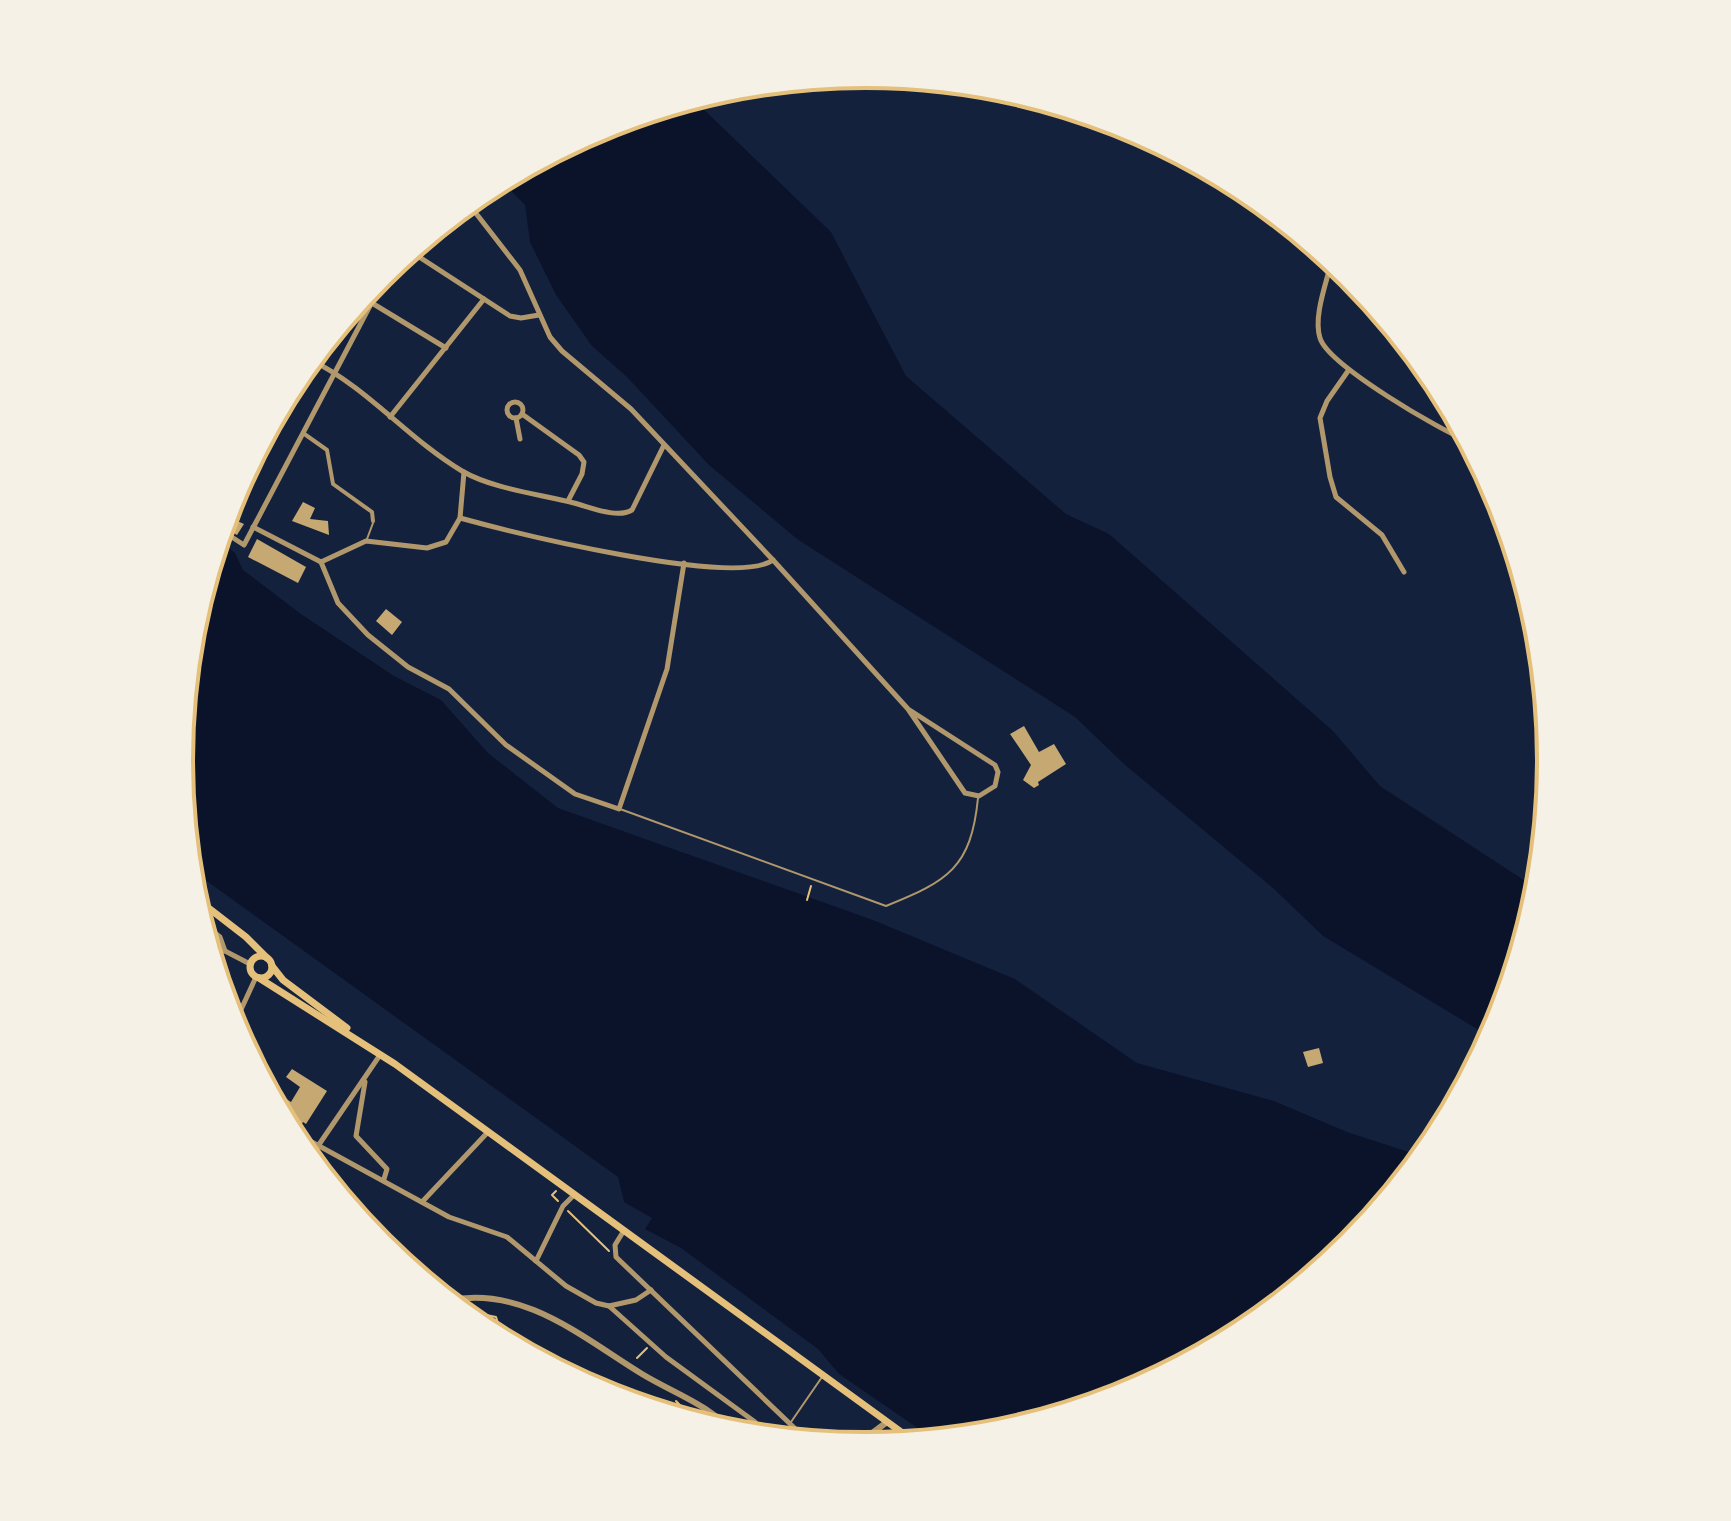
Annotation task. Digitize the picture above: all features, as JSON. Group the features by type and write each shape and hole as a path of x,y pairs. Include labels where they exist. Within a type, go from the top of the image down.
{"main road":[{"path":"210,909 246,937 283,980 623,1232 901,1432"},
{"path":"246,937 258,978 381,1054"},
{"path":"251,962 270,962"},
{"path":"258,978 268,975 270,962"}],"street":[{"path":"476,213 520,270 539,315 562,351 631,409 773,560 908,709 965,793 979,796 995,786 998,772 995,765 908,709"},
{"path":"420,257 510,316 539,315"},
{"path":"1329,274 1319,320 1319,337 1327,353 1348,371 1452,432"},
{"path":"390,417 484,299"},
{"path":"372,304 446,348"},
{"path":"232,537 244,545 368,308"},
{"path":"322,365 334,371 403,430 464,472 568,501 626,514 632,510 664,445"},
{"path":"1348,371 1327,401 1320,418 1330,477 1336,497 1382,535 1404,572"},
{"path":"520,439 519,416 579,455 584,462 582,474 568,501"},
{"path":"303,433 327,450 333,484 372,512 373,521"},
{"path":"321,562 366,541 427,548 446,542 460,518 464,472"},
{"path":"460,518 542,541 684,563 760,568 773,560"},
{"path":"253,527 321,562 338,603 368,635 408,667 449,689 506,745 575,794 619,809 667,669 684,563"},
{"path":"216,934 225,951"},
{"path":"221,950 251,962"},
{"path":"241,1011 258,978"},
{"path":"320,1148 381,1054"},
{"path":"365,1082 356,1136 387,1169 384,1179"},
{"path":"422,1202 489,1132"},
{"path":"313,1144 361,1172 384,1179 449,1217 507,1237 566,1286 596,1303 609,1306 636,1300 651,1290"},
{"path":"536,1261 563,1206 574,1195"},
{"path":"623,1232 615,1245 616,1257 795,1429"},
{"path":"464,1300 489,1298 528,1308 716,1416"},
{"path":"609,1306 651,1344 755,1422"},
{"path":"873,1433 887,1422"}],"lane":[{"path":"366,541 373,521"},
{"path":"619,809 886,906 934,883 965,858 979,796"},
{"path":"790,1424 822,1376"}],"path":[{"path":"807,900 813,881"},
{"path":"320,1148 320,1153"},
{"path":"560,1185 552,1195 616,1257"},
{"path":"637,1358 651,1344"},
{"path":"679,1393 675,1400 682,1407"}],"water":[{"path":"703,108 831,232 906,376 1066,514 1109,534 1333,731 1380,786 1527,882 1515,935 1481,1031 1323,936 1274,889 1124,764 1075,717 797,539 709,465 627,377 592,346 556,295 530,242 525,205 512,192 513,188 529,178 608,139"},
{"path":"228,547 235,553 243,570 301,614 394,676 441,700 488,753 558,808 873,920 1015,979 1137,1063 1274,1101 1347,1132 1411,1153 1371,1204 1309,1266 1239,1320 1202,1343 1123,1382 1082,1397 997,1420 921,1431 839,1374 818,1349 681,1248 645,1229 652,1218 624,1202 618,1177 204,879 194,804 194,717 206,629"}],"building":[{"path":"303,502 315,508 310,519 328,521 329,535 292,521"},
{"path":"237,521 244,524 237,535 233,533"},
{"path":"257,539 306,567 298,583 248,557"},
{"path":"386,609 402,622 392,635 376,621"},
{"path":"1024,726 1039,752 1054,744 1066,764 1034,788 1023,780 1031,765 1010,734"},
{"path":"1319,1048 1323,1063 1308,1067 1303,1052"},
{"path":"292,1069 327,1091 306,1124 303,1122 301,1126 283,1097 291,1102 300,1087 286,1077"}]}
